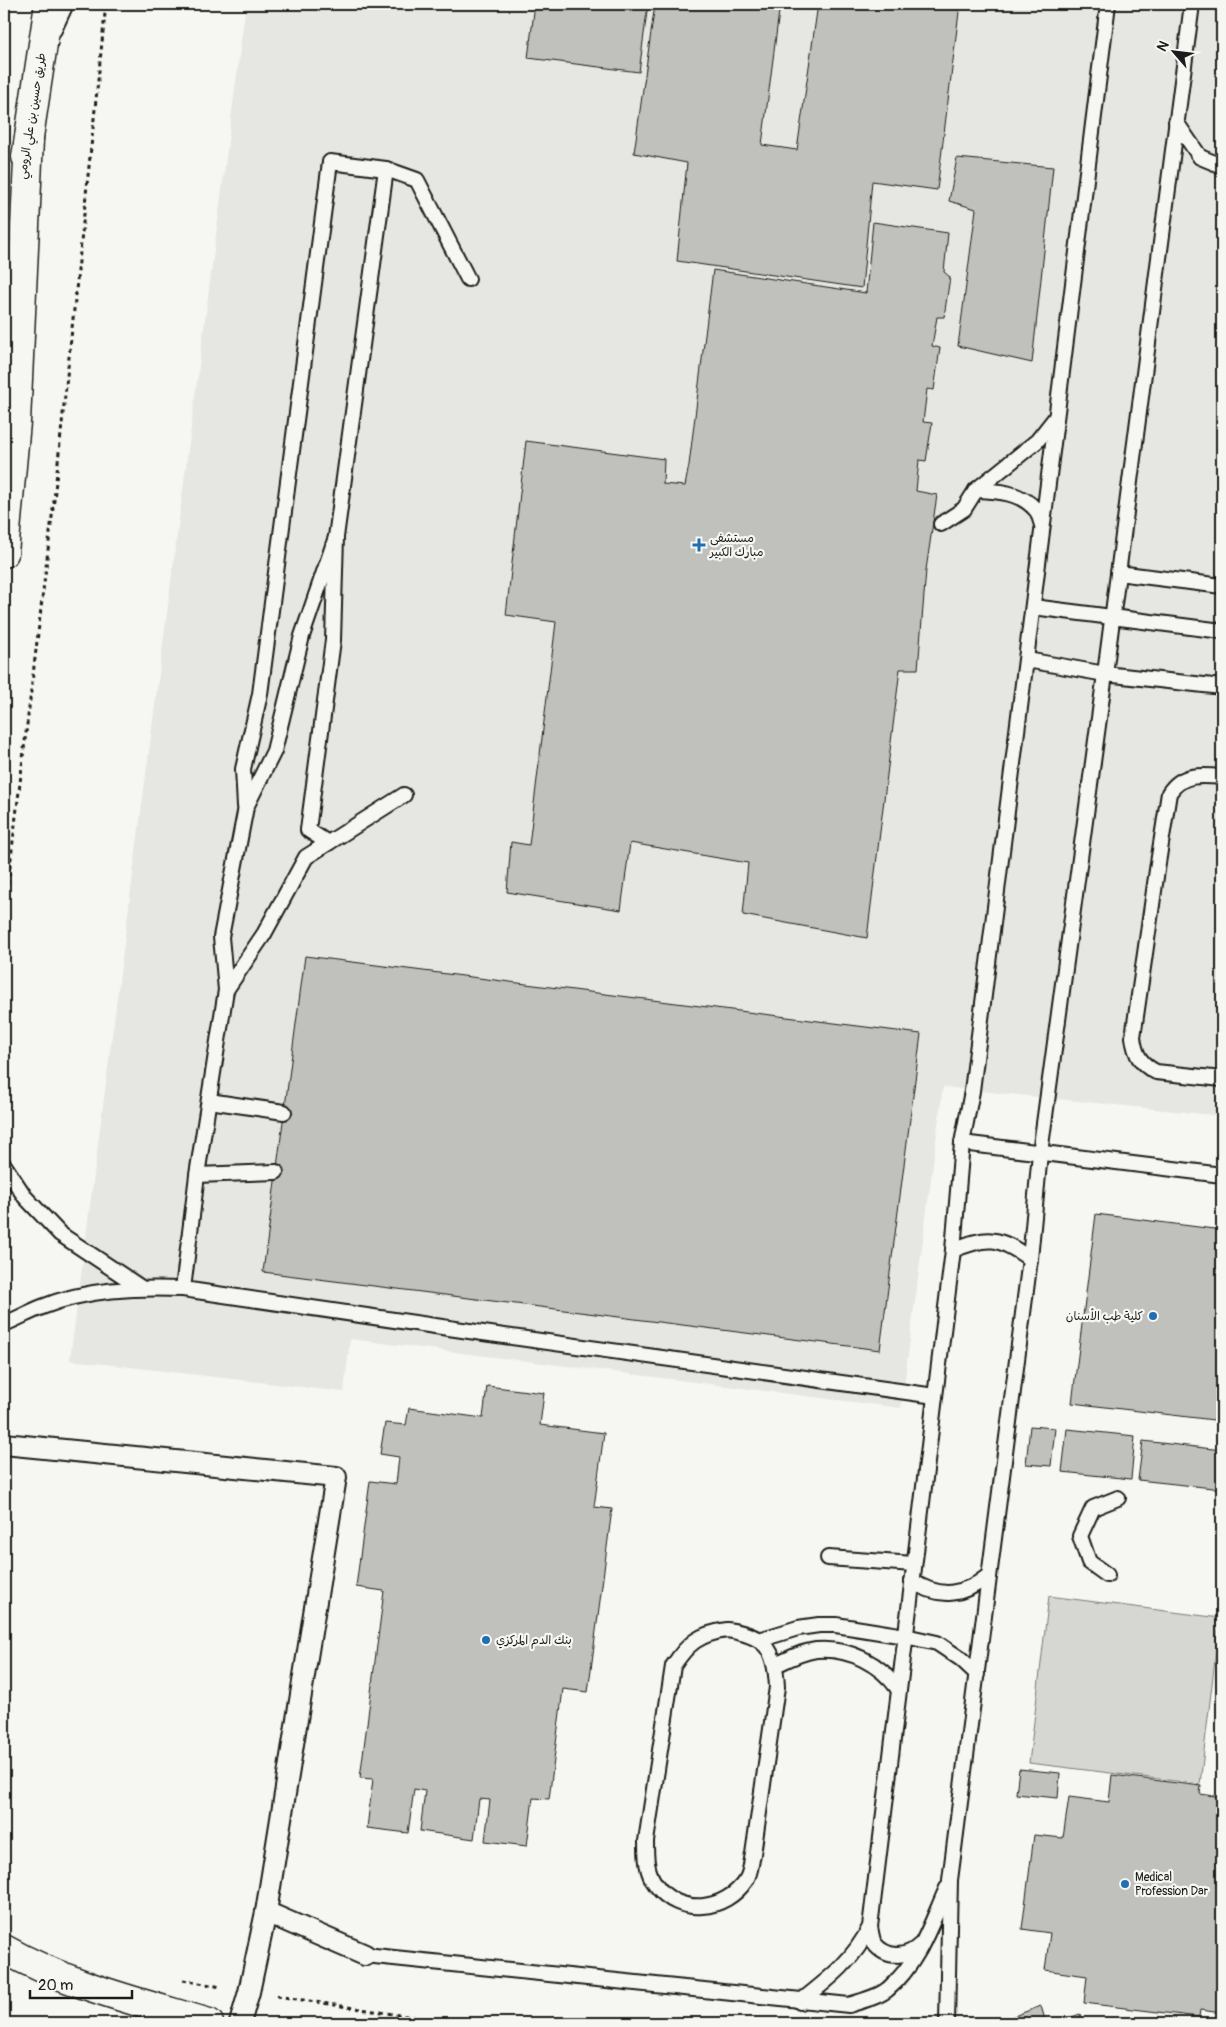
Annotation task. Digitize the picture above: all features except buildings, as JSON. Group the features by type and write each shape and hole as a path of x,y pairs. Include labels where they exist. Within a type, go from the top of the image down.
{"highway":[{"name":"طريق حسين بن علي الرومي","path":"4,287 29,140 49,4"},
{"path":"4,553 16,422 29,140"},
{"path":"4,1949 30,1964 88,1987 209,2023"}],"street":[{"path":"4,1444 336,1477 266,1912 250,1992 240,2023"},
{"path":"266,1912 365,1955"}],"lane":[{"path":"42,55 66,4"},
{"path":"923,1942 913,1952 898,1956 884,1952 873,1942 870,1928 953,1250 962,1143 972,1091 1108,4"},
{"path":"947,2023 950,1880 1030,1259 1040,1153 1105,674 1192,4"},
{"path":"1176,122 1200,157 1222,166"},
{"path":"184,1289 197,1175 226,990 221,937 246,807 243,769 260,694 330,162 386,169 417,180 468,279"},
{"path":"328,843 308,830 333,640 336,536 386,169"},
{"path":"941,524 964,509 976,490 1037,441 1056,416"},
{"path":"976,490 1003,491 1022,499 1037,510 1043,528"},
{"path":"246,807 274,751 302,636 336,536"},
{"path":"1118,573 1222,586"},
{"path":"1033,607 1222,631"},
{"path":"1027,660 1105,674 1222,687"},
{"path":"1222,777 1191,776 1174,785 1170,793 1160,845 1134,1048 1138,1059 1146,1067 1156,1072 1222,1079"},
{"path":"226,990 264,934 306,857 404,795"},
{"path":"208,1101 284,1112"},
{"path":"962,1143 1222,1175"},
{"path":"4,1165 25,1197 60,1234 140,1287"},
{"path":"197,1175 276,1172"},
{"path":"953,1250 987,1239 1014,1248 1030,1259"},
{"path":"4,1324 43,1306 80,1296 140,1287 184,1289 935,1396"},
{"path":"1107,1575 1089,1562 1080,1536 1093,1508 1118,1498"},
{"path":"828,1558 914,1564"},
{"path":"912,1581 924,1588 951,1593 965,1591 977,1585 988,1576"},
{"path":"759,1640 798,1628 836,1625 936,1643 960,1659 976,1674"},
{"path":"726,1630 744,1632 759,1640 770,1650 776,1665 777,1687 753,1854 747,1878 733,1895 714,1905 693,1907 672,1900 656,1886 647,1866 646,1841 673,1666 682,1652 695,1640 710,1632 726,1630"},
{"path":"776,1665 796,1655 816,1650 850,1654 866,1660 879,1668 899,1690"},
{"path":"365,1955 800,2002 849,2005 887,1990 910,1966 923,1942 950,1880"},
{"path":"800,2002 837,1973 860,1946 870,1928"}],"path":[{"path":"4,916 55,490 106,4"}],"shaded area":[{"name":"مستشفى مبارك الكبير","path":"246,4 1222,4 1222,1116 943,1087 901,1408 350,1339 344,1392 70,1360"},
{"path":"1049,1596 1220,1618 1200,1784 1029,1763"}],"place":[{"name":"مستشفى مبارك الكبير","path":"699,545"},
{"name":"كلية طب الأسنان","path":"1153,1316"},
{"name":"بنك الدم المركزي","path":"486,1640"},
{"name":"Medical Profession Dar","path":"1125,1884"}]}
